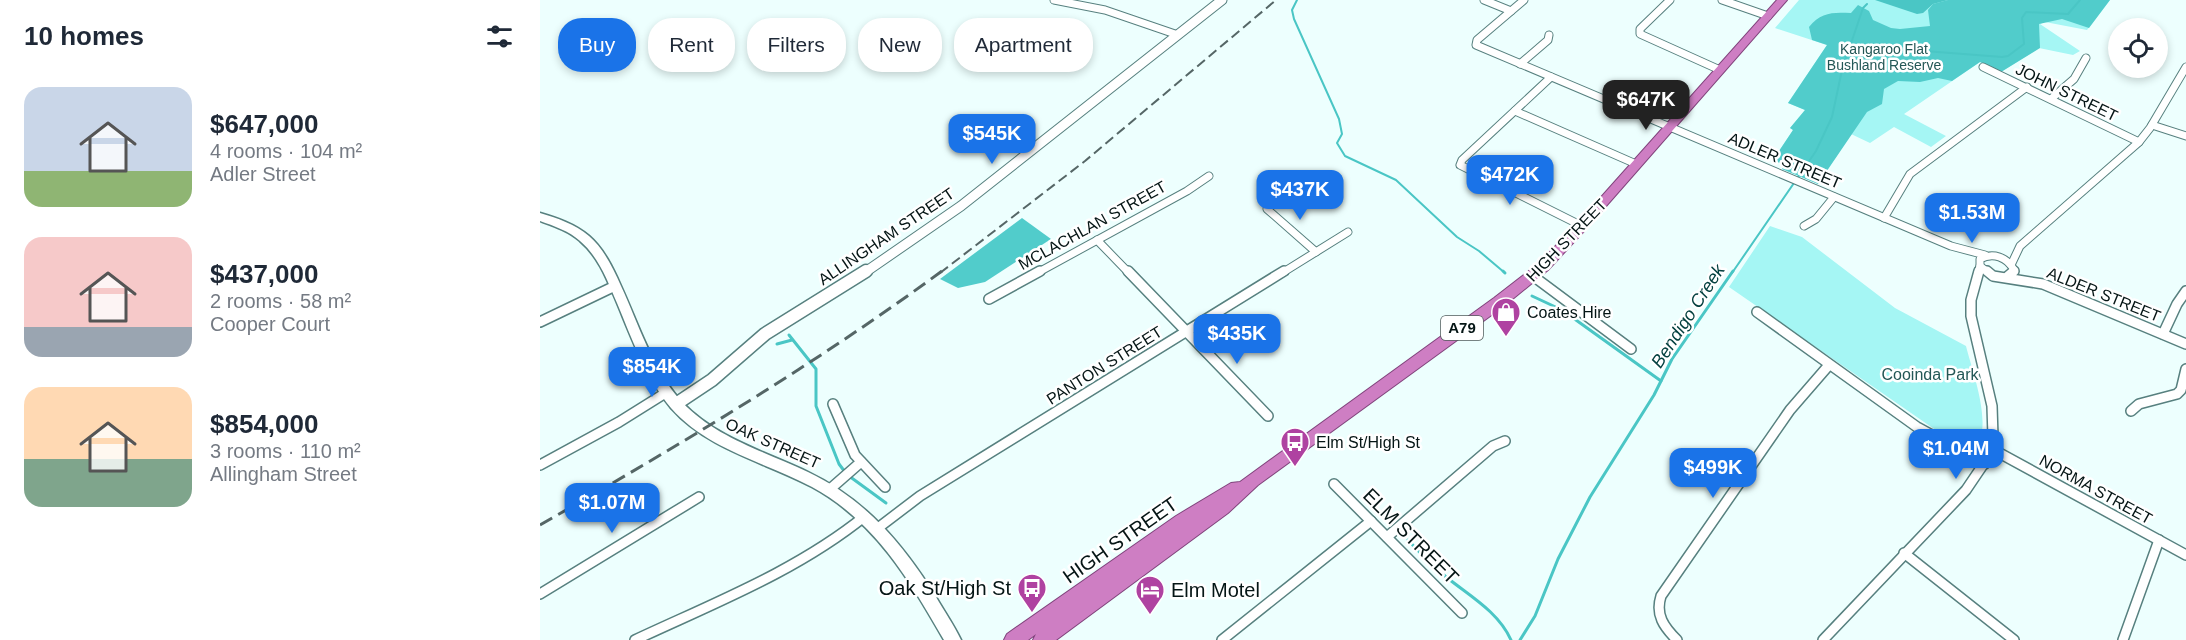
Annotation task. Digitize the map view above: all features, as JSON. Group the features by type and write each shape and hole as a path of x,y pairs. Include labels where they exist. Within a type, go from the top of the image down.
{"highway":[{"name":"HIGH STREET","path":"1042,640 1222,508 1253,480 1533,276 1582,226 1782,0"},
{"name":"HIGH STREET","path":"1013,640 1182,521 1218,498 1253,480"}],"main road":[{"name":"OAK STREET","path":"540,217 570,229 585,239 601,259 656,374 676,404 700,427 718,439 829,490 865,516 878,528 912,571 953,640"}],"street":[{"path":"1054,0 1105,10 1178,35"},
{"name":"ALLINGHAM STREET","path":"676,404 712,380 765,334 867,271 961,206 1222,0"},
{"path":"1484,0 1511,11 1524,0"},
{"path":"1670,0 1640,29 1640,34 1720,70"},
{"path":"1722,0 1768,16"},
{"name":"ADLER STREET","path":"1511,11 1475,44 1951,246 1997,256"},
{"path":"1520,64 1548,40 1549,35"},
{"path":"2051,99 2074,79 2086,58"},
{"name":"JOHN STREET","path":"1983,67 2139,142"},
{"path":"1997,256 2020,246 2139,142 2152,125 2186,67"},
{"path":"1551,77 1462,160 1460,165 1582,226"},
{"path":"1884,218 1910,174 2027,87"},
{"path":"1515,111 1636,164"},
{"path":"2152,125 2186,136"},
{"name":"MCLACHLAN STREET","path":"989,299 1187,191 1209,176"},
{"path":"1803,226 1816,219 1834,197"},
{"path":"1267,209 1316,252"},
{"name":"PANTON STREET","path":"878,528 920,496 1348,232"},
{"path":"1097,240 1268,416"},
{"name":"ADLER STREET","path":"1951,246 1990,274 1999,277"},
{"path":"2008,276 2013,274 2012,266 2020,246"},
{"path":"1822,640 1966,490 1985,464 1992,449 1994,429 1992,406 1971,316 1971,300 1976,287 1980,259 1985,255"},
{"path":"1997,256 2043,284"},
{"path":"1533,276 1631,348"},
{"name":"ALDER STREET","path":"1976,287 1999,277 2008,276 2043,284 2186,344"},
{"path":"540,322 615,286"},
{"path":"2163,334 2177,304 2186,291"},
{"path":"1757,312 1917,427 1985,464"},
{"path":"1677,640 1659,618 1661,596 1790,410 1829,365"},
{"path":"2131,411 2139,404 2177,394 2181,390 2186,369"},
{"path":"540,465 667,392"},
{"path":"833,404 843,431 861,462 871,469 885,487"},
{"path":"1387,537 1493,446 1505,441"},
{"name":"NORMA STREET","path":"1992,449 2186,555"},
{"name":"OAK STREET","path":"829,490 861,462"},
{"name":"ELM STREET","path":"1334,484 1462,613"},
{"path":"540,594 699,497"},
{"path":"635,640 807,558 834,541 865,516"},
{"path":"1222,640 1371,521"},
{"path":"2123,640 2159,540"},
{"path":"1904,553 2014,640"}],"green space":[{"name":"Kangaroo Flat Bushland Reserve","path":"1799,0 2110,0 2087,30 2045,22 2040,24 2080,51 2073,55 2039,48 2001,72 1980,62 1904,114 1946,136 1931,147 1894,127 1870,143 1851,134 1818,184 1782,169 1785,165 1773,160 1793,130 1790,128 1805,110 1788,103 1827,45 1775,28"},
{"name":"Kangaroo Flat Bushland Reserve","path":"1948,0 2110,0 2089,28 2062,19 2039,24 2040,48 2001,72 1980,62 1952,81 1938,78 1920,82 1898,81 1884,89 1882,104 1867,112 1818,184 1782,169 1785,165 1773,160 1793,130 1790,128 1805,110 1788,103 1827,45 1812,40 1809,27 1818,18 1828,14 1851,13 1858,5 1869,11 1873,20 1891,28 1930,26 1928,10 1933,4"},
{"path":"1022,218 1051,239 985,282 958,288 940,279"},
{"name":"Cooinda Park","path":"1770,226 1802,237 1895,308 1966,346 1982,413 1980,439 1975,448 1968,449 1953,442 1729,287"}],"shaded area":[{"path":"1875,0 1948,0 1933,4 1923,13 1917,14"}],"waterway":[{"path":"1297,0 1292,10 1294,19 1339,119 1342,134 1337,143 1345,156 1396,180 1457,237 1479,251 1505,273 1503,271"},
{"path":"1850,51 1872,53 1912,50 2008,56 2024,44 2022,18 2026,12 2068,14 2080,0"},
{"name":"Bendigo Creek","path":"1732,273 1816,151 1832,117 1842,70 1863,8 1867,4"},
{"name":"Bendigo Creek","path":"1661,381 1672,359 1733,271"},
{"path":"1532,296 1562,310 1661,381"},
{"path":"789,335 816,369 816,406 839,464 845,472"},
{"path":"777,344 792,340"},
{"name":"Bendigo Creek","path":"1520,640 1535,616 1558,559 1590,497 1661,381"},
{"path":"849,476 886,503"},
{"path":"1408,540 1440,572 1482,604 1498,620 1511,640"}],"railway":[{"path":"940,273 1085,161 1276,0"},
{"path":"540,525 745,404 894,306 942,271"}],"place":[{"name":"Coates Hire","path":"1506,338"},
{"name":"Elm St/High St","path":"1295,468"},
{"name":"Oak St/High St","path":"1032,614"},
{"name":"Elm Motel","path":"1150,616"}]}
